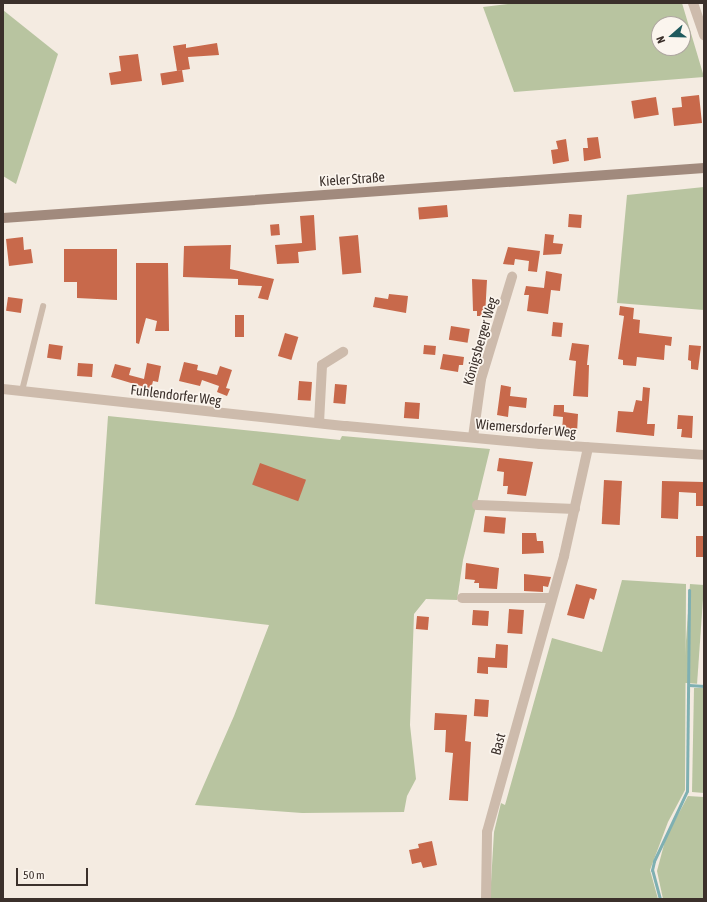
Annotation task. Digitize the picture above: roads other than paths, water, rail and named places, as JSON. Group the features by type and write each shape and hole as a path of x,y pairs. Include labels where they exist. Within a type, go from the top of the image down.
{"main road":[{"name":"Kieler Straße","path":"3,218 704,168"}],"street":[{"path":"693,3 704,35"},
{"name":"Königsberger Weg","path":"473,437 481,379 512,277"},
{"path":"319,423 322,365 343,352"},
{"name":"Fuhlendorfer Weg","path":"3,389 346,426"},
{"name":"Wiemersdorfer Weg","path":"346,426 588,448 704,455"},
{"name":"Bast","path":"486,899 488,832 575,509 588,448"},
{"path":"476,505 575,509"},
{"path":"462,598 551,598"}],"lane":[{"path":"22,391 43,307"}],"waterway":[{"path":"660,899 652,870 654,861 687,791 689,590"},
{"path":"689,685 704,686"}]}
